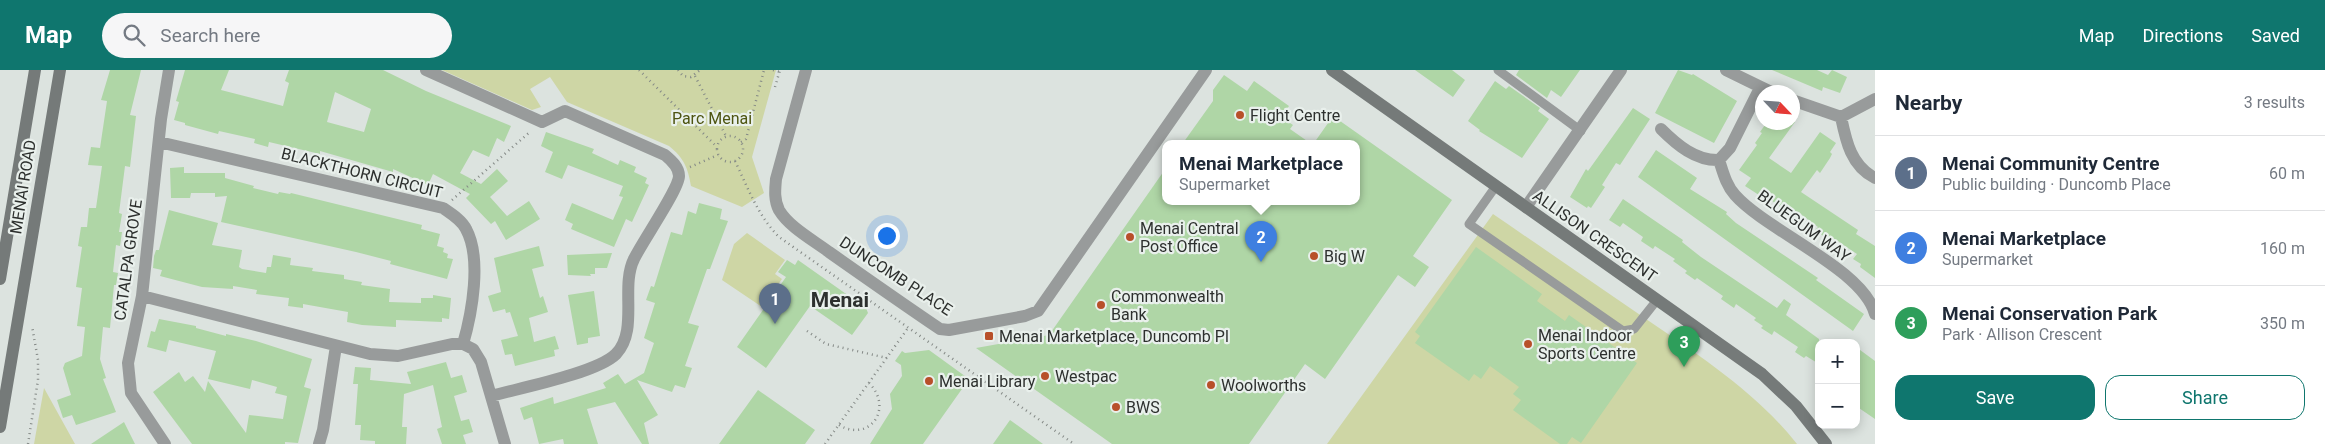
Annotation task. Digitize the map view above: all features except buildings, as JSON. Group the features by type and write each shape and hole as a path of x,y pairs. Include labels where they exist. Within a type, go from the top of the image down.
{"street":[{"name":"MENAI ROAD","path":"0,279 35,70"},
{"name":"MENAI ROAD","path":"0,428 60,70"},
{"name":"CATALPA GROVE","path":"165,444 131,393 128,363 142,296 169,70"},
{"path":"426,70 542,122 565,112 665,155 674,163 679,175 677,188 644,239 631,265 627,330 624,342 616,354 601,364 570,375 491,396"},
{"name":"DUNCOMB PLACE","path":"806,70 776,179 775,197 779,209 786,219 812,240 940,329 949,330 1025,316 1038,311 1206,70"},
{"name":"ALLISON CRESCENT","path":"1332,70 1762,374 1796,406 1826,444"},
{"path":"1526,207 1581,131 1621,70"},
{"path":"1726,70 1756,85"},
{"path":"1800,103 1841,117 1875,99"},
{"path":"1661,129 1671,139 1694,155 1706,160 1719,160 1730,148 1755,108"},
{"path":"1841,117 1846,140 1857,164 1875,178"},
{"name":"BLACKTHORN CIRCUIT","path":"159,142 443,208 465,226 473,246 472,293 463,344"},
{"name":"BLUEGUM WAY","path":"1719,160 1734,194 1756,213 1853,282 1868,298 1875,314"},
{"path":"142,296 370,354 398,356 452,344 463,344 473,349 481,362 505,444"},
{"path":"319,444 323,430 336,346"}],"lane":[{"path":"1498,70 1581,131"},
{"path":"1496,186 1468,224 1623,331 1634,329 1657,300"}],"path":[{"path":"639,70 717,148"},
{"path":"678,70 683,76 695,76"},
{"path":"695,76 700,70"},
{"path":"741,142 746,139 764,70"},
{"path":"773,70 780,71 775,87"},
{"path":"695,76 726,136"},
{"path":"443,208 542,122"},
{"path":"726,136 734,137 741,142 742,154 736,160 728,162 718,156 717,148 720,141 726,136"},
{"path":"679,175 682,170 718,156"},
{"path":"825,444 908,328"},
{"path":"807,331 826,344 887,358"},
{"path":"839,425 855,431 863,429 876,420 879,412 879,396 869,383"}],"green space":[{"name":"Parc Menai","path":"442,70 776,70 752,157 764,193 742,207 691,186 684,164 669,146 567,102 550,77 530,89 541,107 532,110"},
{"path":"1493,214 1727,376 1764,408 1797,444 1327,444"},
{"path":"747,233 785,260 775,274 782,279 762,307 722,280 734,244"},
{"path":"44,388 75,444 34,444"}],"place":[{"name":"Flight Centre","path":"1240,115"},
{"name":"Menai Central Post Office","path":"1130,237"},
{"name":"Big W","path":"1314,256"},
{"name":"Menai Marketplace","path":"1261,262"},
{"name":"Commonwealth Bank","path":"1101,305"},
{"name":"Menai Community Centre","path":"775,324"},
{"name":"Menai Marketplace, Duncomb Pl","path":"989,336"},
{"name":"Menai Indoor Sports Centre","path":"1528,344"},
{"name":"Menai Conservation Park","path":"1684,367"},
{"name":"Westpac","path":"1045,376"},
{"name":"Menai Library","path":"929,381"},
{"name":"Woolworths","path":"1211,385"},
{"name":"BWS","path":"1116,407"}],"district":[{"name":"Menai","path":"840,300"}]}
